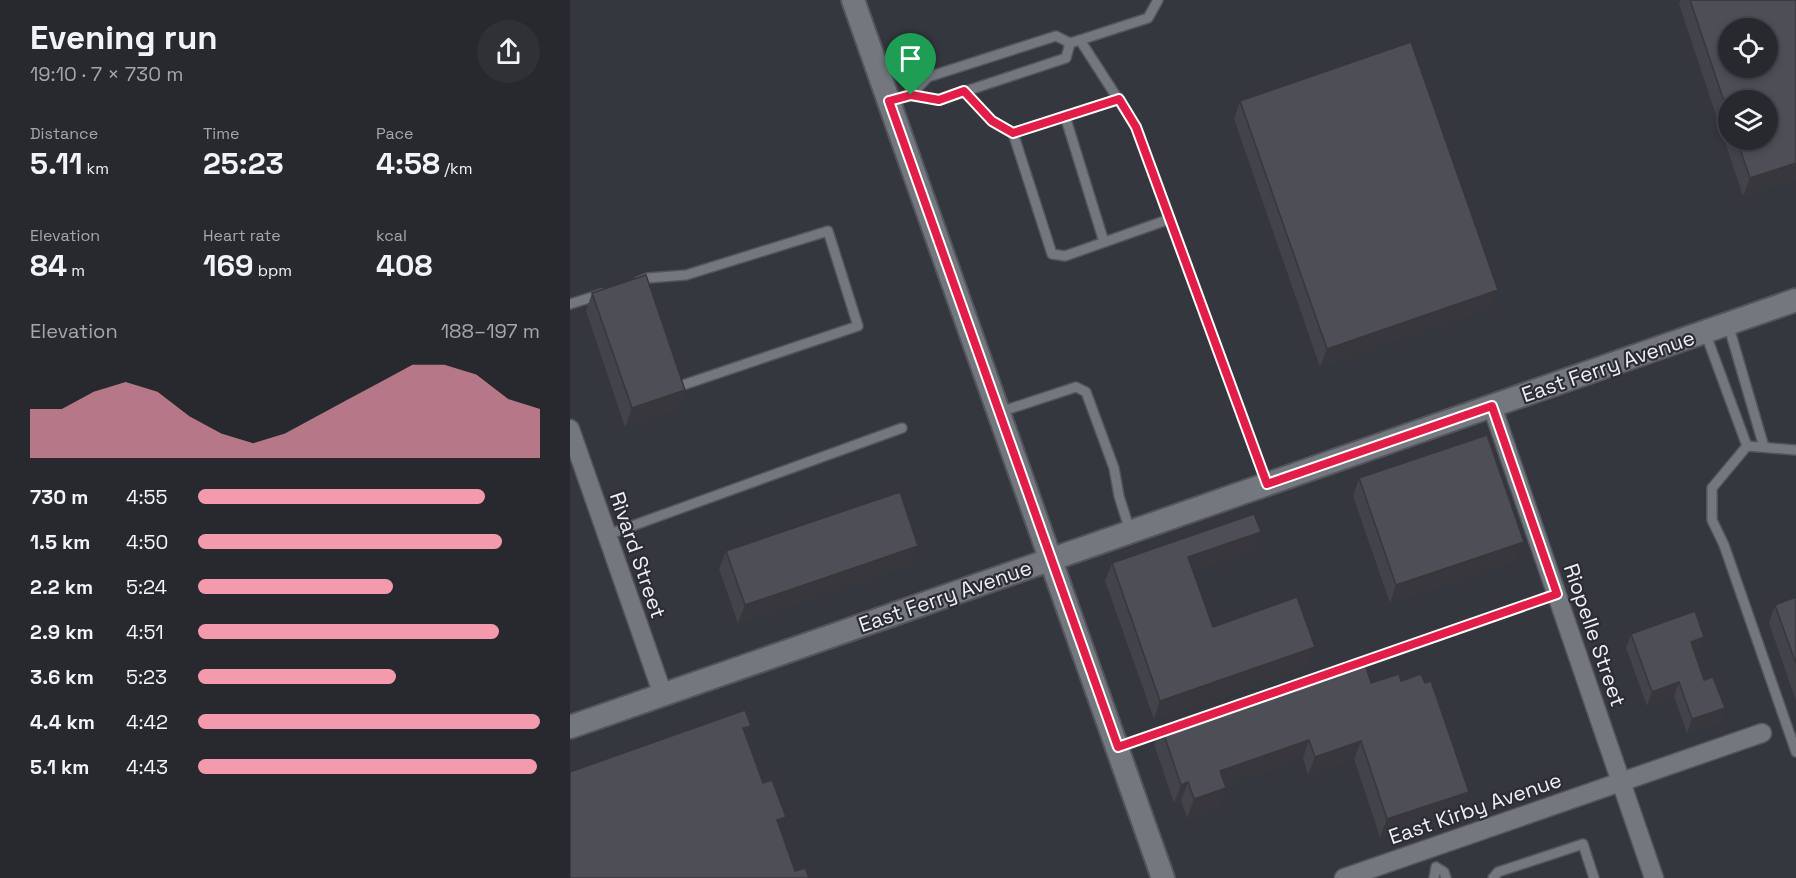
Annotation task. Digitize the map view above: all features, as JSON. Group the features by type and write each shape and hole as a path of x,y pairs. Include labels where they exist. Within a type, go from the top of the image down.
{"street":[{"path":"853,0 1052,558 1163,878"},
{"name":"East Ferry Avenue","path":"570,727 1796,300"},
{"name":"Riopelle Street","path":"1492,406 1654,878"},
{"name":"Rivard Street","path":"570,429 663,695"},
{"name":"East Kirby Avenue","path":"1344,878 1762,733"}],"lane":[{"path":"889,101 911,95 939,100 1066,58 1075,42 1148,18 1158,0"},
{"path":"911,95 928,77 1056,36 1075,42 1119,99 1136,127 1267,484"},
{"path":"964,91 992,121 1013,133 1052,254 1065,256 1170,219"},
{"path":"1013,133 1119,99"},
{"path":"1065,117 1104,242"},
{"path":"628,285 648,278 686,275 828,231 858,326 677,387"},
{"path":"570,304 617,288"},
{"path":"1728,324 1764,447"},
{"path":"1705,332 1747,446"},
{"path":"1000,412 1076,387 1086,392 1114,468 1119,496 1130,531"},
{"path":"607,535 902,428"},
{"path":"1747,446 1796,450"},
{"path":"1747,446 1712,488 1712,520 1724,545 1796,752"},
{"path":"1345,668 1557,594"},
{"path":"1118,747 1179,726"},
{"path":"1493,878 1498,872 1583,844 1594,878"},
{"path":"1430,848 1436,867 1434,878"},
{"path":"1436,867 1444,872 1446,878"}],"building":[{"path":"1690,0 1796,0 1796,163 1750,178 1740,150 1778,150 1778,90 1720,90"},
{"path":"1411,42 1498,290 1327,349 1240,101"},
{"path":"646,275 685,390 632,408 592,293"},
{"path":"1487,435 1524,542 1396,585 1359,478"},
{"path":"900,492 918,546 745,605 726,551"},
{"path":"1254,514 1261,532 1188,557 1213,627 1297,597 1315,647 1160,701 1112,563"},
{"path":"1796,597 1796,664 1775,605"},
{"path":"1695,611 1704,637 1691,642 1704,680 1713,677 1725,708 1692,719 1679,682 1652,692 1631,634"},
{"path":"1363,658 1371,683 1399,674 1401,681 1421,674 1425,683 1431,681 1469,792 1387,819 1361,741 1315,757 1309,740 1220,771 1226,788 1194,799 1188,782 1181,785 1161,726"},
{"path":"745,710 751,726 743,728 763,783 772,780 786,817 777,820 795,871 805,868 809,878 570,878 570,772"}],"route":[{"path":"964,91 992,121 1013,133 1119,99 1136,127 1267,484 1492,406 1557,594 1118,747 889,101 911,95 939,100 964,91"}]}
